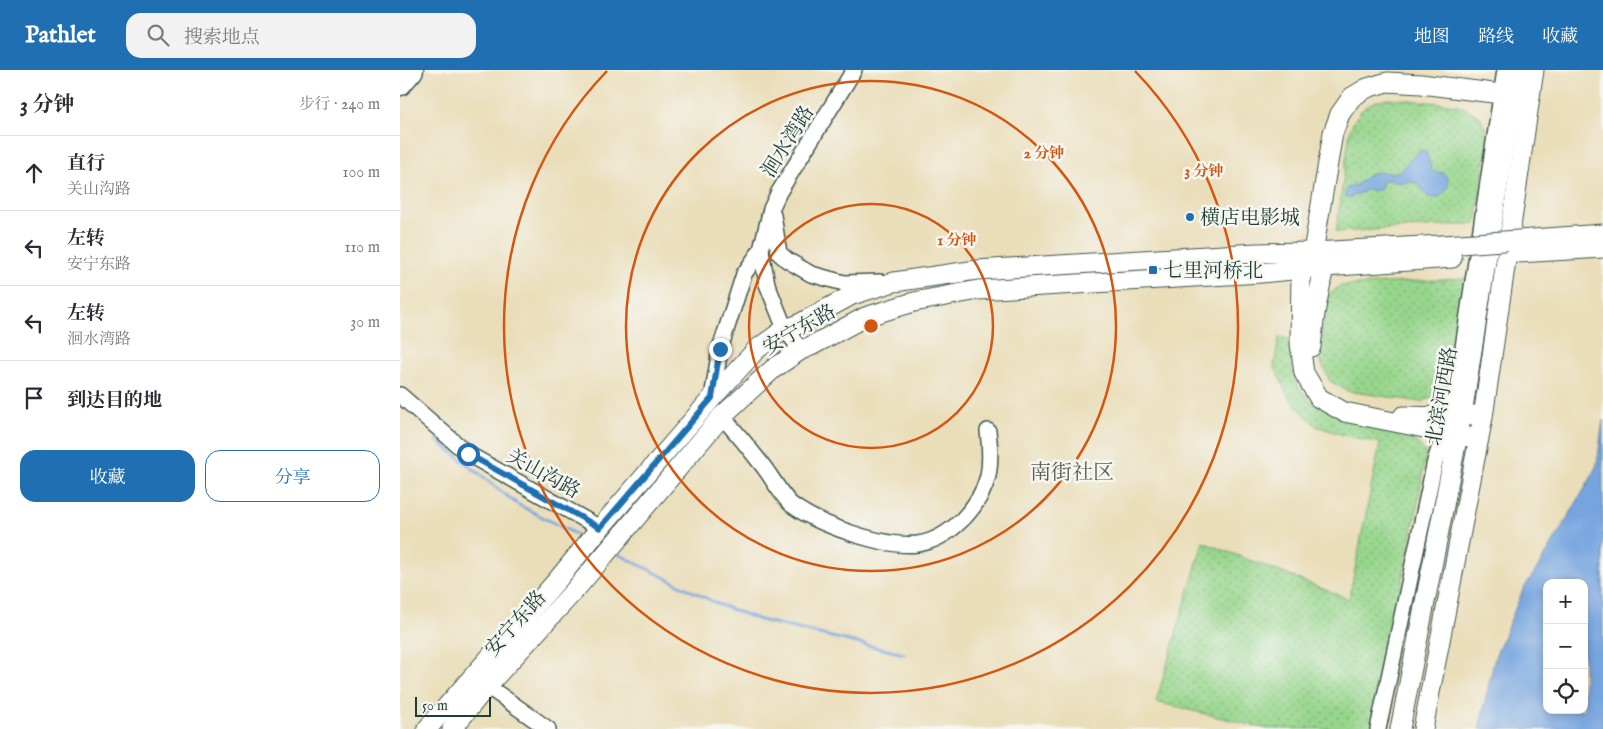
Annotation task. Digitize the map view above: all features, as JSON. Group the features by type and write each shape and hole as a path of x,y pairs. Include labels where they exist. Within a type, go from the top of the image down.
{"highway":[{"path":"400,84 412,70"}],"main road":[{"name":"北滨河西路","path":"1423,729 1483,417 1516,70"},
{"name":"北滨河西路","path":"1400,729 1453,424 1514,103 1534,70"},
{"path":"1479,439 1453,424 1343,406 1319,385 1310,356 1322,257 1333,133 1340,114 1352,97 1367,88 1387,82 1421,84 1514,103"},
{"path":"1460,251 1603,234"},
{"path":"1322,257 1460,251 1603,248"},
{"name":"安宁东路","path":"452,729 481,681 593,536 712,398 758,349 785,329 797,325 852,295 894,282 977,270 1256,253 1322,257"},
{"name":"安宁东路","path":"427,729 481,681 575,590 722,416 773,370 801,350 864,317 914,302 978,290 1301,270 1322,257"},
{"path":"1301,270 1301,354 1304,373 1319,398 1344,412 1420,428 1453,424 1483,417"}],"street":[{"name":"洄水湾路","path":"712,398 720,349 744,274 761,250 772,209 779,192 854,70"},
{"path":"1505,70 1514,103"},
{"name":"洄水湾路","path":"772,209 779,253 787,260 811,274 844,283 894,282"},
{"name":"洄水湾路","path":"761,250 767,284 785,329 801,350"},
{"name":"关山沟路","path":"400,395 468,454 593,536"},
{"path":"722,416 791,504 821,521 858,536 887,542 916,544 935,539 951,529 979,498 988,476 991,454 988,431"},
{"path":"1378,729 1435,461 1453,424"},
{"path":"481,681 548,729"}],"green space":[{"path":"1382,99 1457,105 1480,117 1487,133 1487,148 1476,224 1336,232 1350,130 1356,118 1365,107"},
{"path":"1468,278 1453,380 1442,393 1421,402 1347,391 1330,381 1319,358 1328,296 1340,286"},
{"path":"1279,337 1290,339 1291,364 1298,386 1312,403 1405,430 1426,452 1416,514 1372,729 1268,729 1156,702 1203,542 1349,599 1380,443 1346,436 1316,426 1289,398 1274,366"}],"water":[{"path":"1420,150 1426,151 1432,171 1444,174 1448,179 1448,187 1437,198 1425,194 1414,182 1403,183 1390,180 1383,182 1380,190 1366,190 1350,198 1345,197 1346,189 1358,184 1375,172 1393,173 1399,171"},
{"path":"1603,420 1603,729 1479,729 1495,657 1523,590 1592,476 1597,464"}],"waterway":[{"path":"437,440 517,504 583,538"},
{"path":"614,552 720,605 760,620 904,654"}],"place":[{"name":"横店电影城","path":"1190,217"},
{"name":"七里河桥北","path":"1153,270"}],"district":[{"name":"南街社区","path":"1072,472"}],"route":[{"path":"468,454 600,528 712,398 720,349"}]}
